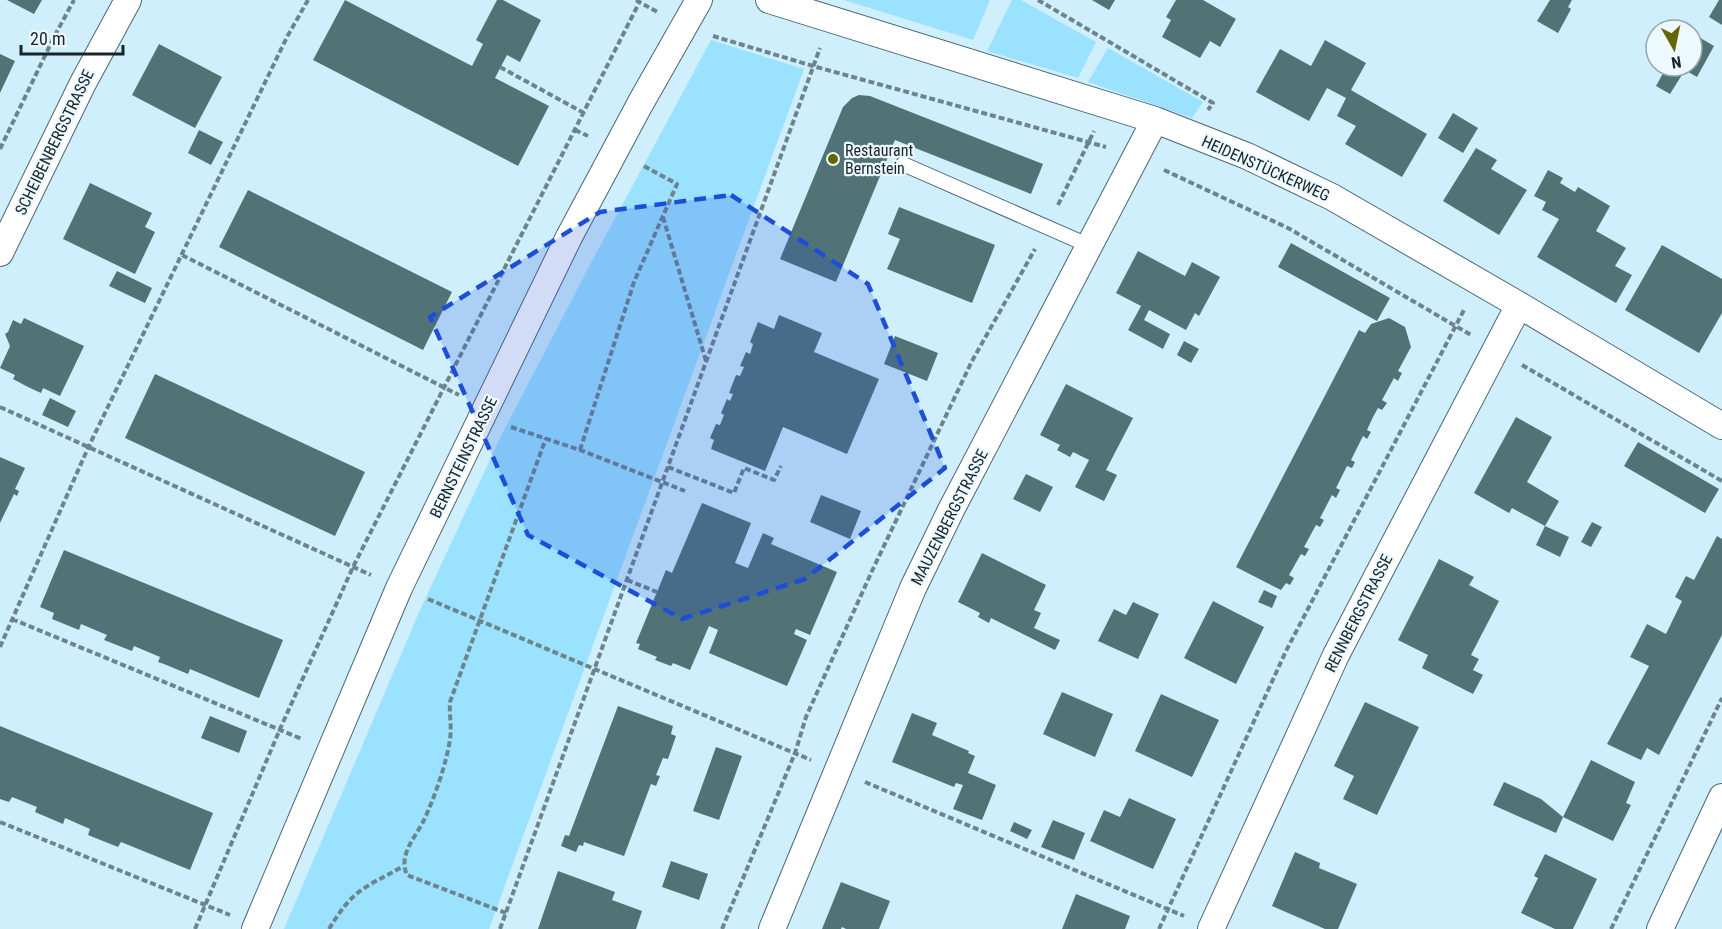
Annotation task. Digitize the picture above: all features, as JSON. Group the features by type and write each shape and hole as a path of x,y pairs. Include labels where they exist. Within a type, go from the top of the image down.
{"street":[{"name":"SCHEIBENBERGSTRASSE","path":"0,254 83,83 128,0"},
{"name":"BERNSTEINSTRASSE","path":"256,928 399,588 569,237 699,0"},
{"name":"HEIDENSTÜCKERWEG","path":"769,0 1155,120 1247,156 1332,197 1479,281 1722,426"},
{"name":"MAUZENBERGSTRASSE","path":"772,929 913,588 951,510 1155,120"},
{"name":"RENNBERGSTRASSE","path":"1212,928 1328,674 1519,305"},
{"path":"1660,929 1722,797"}],"lane":[{"path":"903,164 1090,246"}],"path":[{"path":"0,149 74,0"},
{"path":"0,647 88,448 287,37 308,0"},
{"path":"195,929 280,729 353,567 641,0"},
{"path":"1038,0 1213,103 1192,134"},
{"path":"500,929 830,19"},
{"path":"684,27 813,66 1136,157 1288,228 1722,481"},
{"path":"500,67 584,113"},
{"path":"722,929 795,753 807,717 868,582 963,381 1048,227 1107,105"},
{"path":"580,450 634,282 677,184 615,151"},
{"path":"663,216 706,361"},
{"path":"182,255 445,387"},
{"path":"1160,929 1286,651 1479,281"},
{"path":"0,407 399,588 1212,928"},
{"path":"485,411 510,426 580,450 685,491"},
{"path":"506,913 407,875 403,866 405,855 425,818 444,764 450,741 450,702 546,438"},
{"path":"668,467 734,493 744,468 774,480 781,466"},
{"path":"627,580 657,592"},
{"path":"12,619 330,751"},
{"path":"1611,929 1722,698"},
{"path":"0,822 256,928"},
{"path":"329,929 352,897 403,866"}],"highlighted area":[{"path":"731,195 868,284 945,468 805,579 682,619 528,535 430,317 600,212"}],"shaded area":[{"path":"844,0 990,0 973,40"},
{"path":"1012,0 1021,0 1096,42 1078,78 987,51"},
{"path":"711,40 804,69 489,929 284,929 420,610 501,436"},
{"path":"1108,48 1203,102 1192,118 1088,82"}],"building":[{"path":"7,0 42,0 34,14"},
{"path":"345,0 472,66 483,44 476,40 497,0 503,0 541,20 520,62 507,55 495,78 549,106 518,166 313,60"},
{"path":"1092,0 1115,0 1109,10"},
{"path":"1176,0 1203,0 1236,19 1220,47 1210,41 1200,58 1162,37 1171,20 1166,17"},
{"path":"1550,0 1572,0 1568,7 1571,9 1558,33 1537,21"},
{"path":"1719,0 1722,0 1722,25 1709,17"},
{"path":"1325,40 1366,63 1351,90 1427,134 1402,177 1345,144 1356,126 1337,116 1346,98 1327,88 1309,121 1256,92 1280,49 1311,66"},
{"path":"1704,40 1714,46 1704,64"},
{"path":"159,44 222,77 195,128 132,95"},
{"path":"0,54 15,61 0,93"},
{"path":"1660,78 1680,78 1670,94 1656,86"},
{"path":"859,95 870,96 1043,164 1031,194 895,140 836,282 780,259 843,107"},
{"path":"1453,113 1478,128 1463,153 1438,138"},
{"path":"199,130 223,142 211,165 188,153"},
{"path":"1476,148 1497,160 1491,169 1527,190 1499,235 1443,201"},
{"path":"1548,170 1563,178 1560,183 1575,192 1578,187 1610,206 1596,231 1626,248 1615,266 1632,275 1616,303 1537,257 1559,219 1542,210 1546,202 1534,196"},
{"path":"90,183 152,213 145,227 155,232 135,274 63,239"},
{"path":"248,190 452,292 423,350 219,247"},
{"path":"899,207 995,245 972,303 887,269 900,239 888,234"},
{"path":"1291,243 1390,298 1377,321 1278,267"},
{"path":"1662,245 1722,279 1722,313 1699,353 1625,310"},
{"path":"1138,251 1185,276 1192,262 1220,277 1199,316 1195,313 1186,330 1149,310 1144,320 1170,334 1163,349 1128,330 1141,306 1116,293"},
{"path":"117,271 152,288 145,303 109,286"},
{"path":"779,315 822,333 814,352 879,379 847,454 783,427 765,471 711,449 714,440 710,438 716,424 720,425 724,415 721,413 727,399 730,401 733,394 729,393 736,375 740,376 744,367 740,366 746,352 750,354 753,344 750,342 758,322 774,329"},
{"path":"24,318 84,346 60,396 43,388 41,393 28,387 13,379 15,375 0,368 10,346 5,334 13,320 21,324"},
{"path":"1389,318 1405,327 1411,347 1398,371 1402,373 1398,381 1394,378 1382,400 1387,403 1382,410 1378,408 1367,430 1371,432 1367,439 1363,436 1351,460 1355,462 1352,468 1347,466 1336,488 1340,490 1336,498 1332,495 1320,518 1324,520 1320,527 1316,525 1304,547 1309,549 1305,556 1301,554 1289,575 1294,578 1290,585 1286,583 1281,590 1236,567 1359,330 1365,333 1371,324"},
{"path":"895,336 938,353 927,381 884,364"},
{"path":"1184,341 1199,349 1191,363 1177,355"},
{"path":"155,374 365,472 335,536 125,438"},
{"path":"1066,384 1133,418 1106,470 1117,475 1104,501 1075,487 1089,460 1073,452 1070,457 1057,450 1060,445 1040,435"},
{"path":"50,398 76,411 68,427 42,415"},
{"path":"1516,417 1552,437 1527,482 1559,501 1545,526 1512,508 1509,513 1474,493"},
{"path":"1638,442 1719,489 1705,513 1624,466"},
{"path":"0,457 25,468 15,489 19,491 17,496 14,494 0,523"},
{"path":"1026,474 1053,487 1040,512 1013,499"},
{"path":"821,495 861,511 850,539 810,522"},
{"path":"702,503 751,523 735,563 748,568 763,533 774,538 771,544 837,572 810,635 796,629 794,634 807,640 787,686 709,653 718,630 709,626 690,670 673,663 671,666 655,660 657,657 638,649 640,644 636,643 666,570 672,573"},
{"path":"1592,522 1602,527 1591,547 1581,542"},
{"path":"1545,526 1569,537 1560,557 1536,545"},
{"path":"1717,536 1722,539 1722,635 1659,755 1647,748 1641,760 1607,744 1649,666 1630,657 1647,624 1666,634 1682,601 1675,597 1686,576 1694,580"},
{"path":"64,550 283,640 259,698 190,669 188,674 158,662 160,657 134,646 132,651 104,640 107,635 81,624 79,630 52,619 54,613 40,607"},
{"path":"982,553 1046,585 1034,610 1041,613 1034,628 1060,640 1055,650 991,618 989,623 978,617 980,613 958,602"},
{"path":"1439,559 1474,577 1469,585 1499,601 1471,655 1479,659 1473,670 1483,675 1473,694 1422,668 1428,655 1398,640"},
{"path":"1264,590 1277,596 1272,608 1258,602"},
{"path":"1213,601 1264,627 1236,684 1184,658"},
{"path":"1133,602 1159,614 1138,659 1098,641 1114,609 1126,615"},
{"path":"1062,692 1113,714 1095,757 1043,734"},
{"path":"1161,694 1219,720 1192,777 1135,751"},
{"path":"1365,702 1419,727 1377,815 1343,799 1354,776 1334,766"},
{"path":"618,706 673,726 671,734 676,736 668,759 663,758 656,775 660,776 656,786 651,784 624,856 584,842 583,846 579,845 576,852 561,846 565,835 569,836"},
{"path":"912,713 937,723 932,735 969,751 968,753 975,756 968,773 996,785 982,820 953,809 963,785 956,783 954,787 892,762"},
{"path":"210,716 247,731 239,753 201,738"},
{"path":"0,726 213,813 190,870 121,842 118,847 88,835 90,829 65,818 63,824 35,812 37,807 12,797 9,802 0,799"},
{"path":"716,747 742,756 719,820 693,811"},
{"path":"1591,760 1635,782 1626,803 1631,805 1613,841 1563,817"},
{"path":"1504,782 1541,799 1563,817 1556,833 1493,805"},
{"path":"1129,798 1176,819 1153,869 1090,841 1104,810 1120,817"},
{"path":"1053,820 1085,833 1074,860 1041,847"},
{"path":"1014,822 1032,830 1027,839 1010,831"},
{"path":"1295,852 1320,863 1319,868 1357,884 1338,929 1325,929 1272,906"},
{"path":"1545,854 1597,879 1573,929 1555,929 1521,913 1538,878 1534,876"},
{"path":"671,861 708,874 699,900 662,887"},
{"path":"558,871 615,892 612,900 642,911 636,929 538,929"},
{"path":"841,882 890,901 879,929 842,927 841,929 822,929"},
{"path":"1076,894 1130,916 1125,929 1062,929"}],"place":[{"name":"Restaurant Bernstein","path":"833,159"}]}
